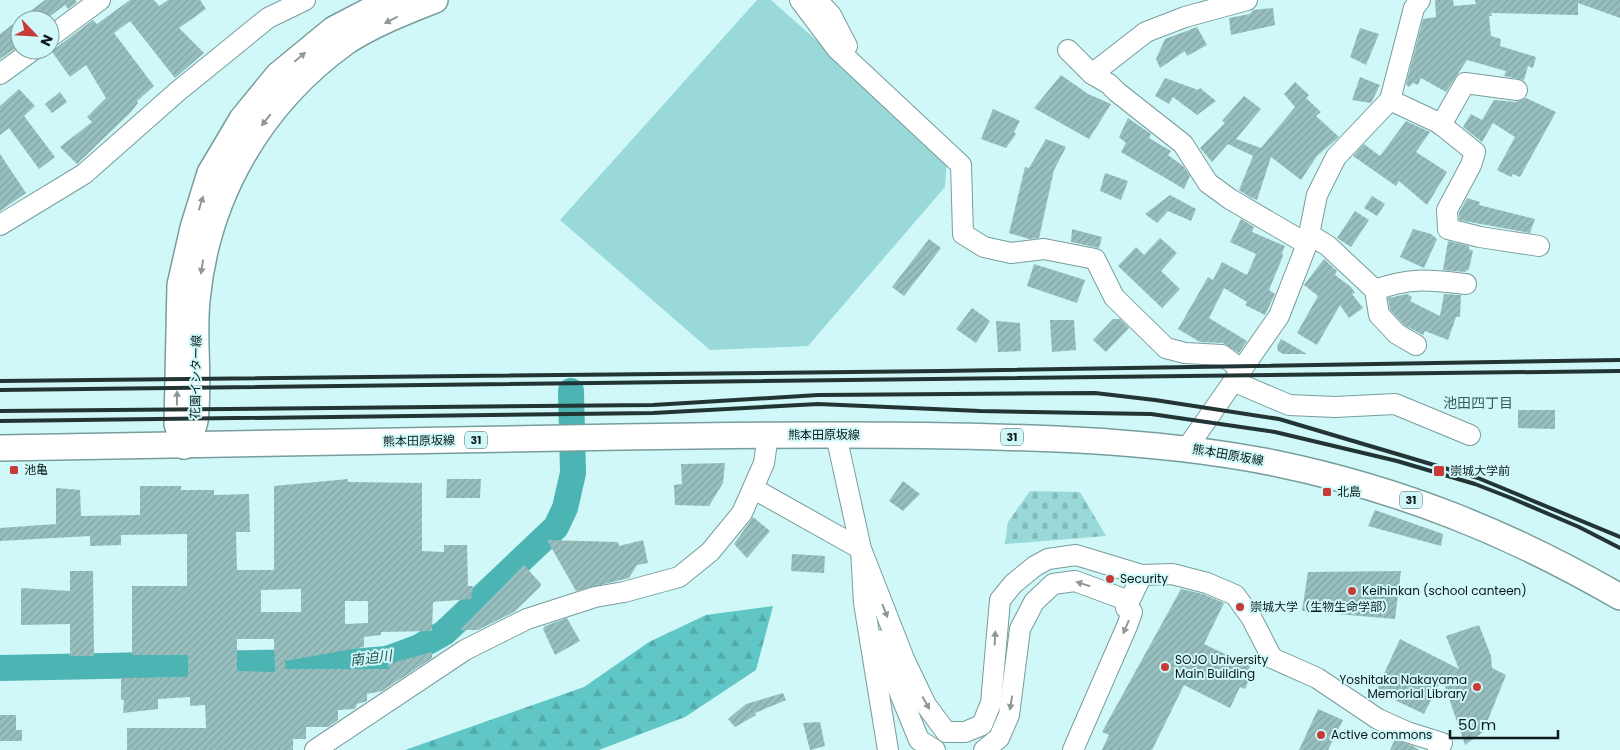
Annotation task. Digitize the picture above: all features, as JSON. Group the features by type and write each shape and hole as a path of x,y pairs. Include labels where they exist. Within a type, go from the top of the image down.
{"main road":[{"name":"花園インター線","path":"184,446 177,424 180,285 193,228 210,174 242,119 278,74 334,29 390,0"},
{"name":"花園インター線","path":"184,446 195,423 197,300 206,244 224,189 257,131 292,87 347,42 406,12 436,0"},
{"name":"熊本田原坂線","path":"0,448 768,435 1052,438 1187,448 1285,466 1346,480 1422,504 1495,531 1562,563 1620,597"}],"street":[{"path":"60,30 100,0"},
{"path":"0,225 84,174 177,92 268,18 304,0"},
{"path":"800,0 837,49 961,165 963,234 984,247 1011,253 1044,249 1095,260 1114,297 1166,348 1185,353 1222,355 1238,376 1289,405 1335,407 1395,404 1470,435"},
{"path":"817,0 831,15 847,45 849,60"},
{"path":"1092,74 1146,32 1185,17 1247,0"},
{"path":"1187,448 1279,316 1308,239 1317,195 1336,157 1390,100 1414,8 1420,0"},
{"path":"1068,50 1092,74 1109,84 1183,144 1208,183 1230,199 1308,239 1328,246 1375,290 1379,315 1397,334 1416,345"},
{"path":"0,74 19,60"},
{"path":"1441,125 1465,84 1517,90"},
{"path":"1390,100 1441,125 1475,152 1472,165 1447,210 1448,228 1480,237 1539,246"},
{"path":"1375,290 1402,281 1420,279 1466,284"},
{"path":"315,750 465,650 527,619 595,597 624,592 678,577 710,552 742,513 764,463 768,435"},
{"path":"836,435 861,549 904,659 926,705 946,732 965,732 982,725 991,703 1000,600 1013,584 1035,566 1048,560 1076,555 1142,575 1172,574 1206,583 1236,595 1251,617 1272,658 1316,678 1378,719 1407,732 1442,743 1438,750"},
{"path":"754,489 861,549"},
{"path":"861,549 864,604 888,750"},
{"path":"1073,750 1132,612 1126,608 1142,575"},
{"path":"984,750 1000,738 1009,715 1020,629 1034,602 1053,584 1075,581 1129,601"},
{"path":"864,604 919,740 935,750"}],"green space":[{"path":"757,0 771,0 947,156 945,187 808,346 710,350 560,220"},
{"path":"1030,491 1080,492 1106,536 1005,544 1008,522"},
{"path":"773,606 756,670 685,717 599,750 405,750 584,687 649,642 706,615"}],"building":[{"path":"45,0 75,0 77,2 68,9 65,5 58,10 32,10"},
{"path":"130,0 154,0 159,6 168,0 200,0 206,9 179,28 204,53 175,78 130,21 114,33 154,86 137,101 138,103 131,112 77,164 60,147 92,122 87,117 106,98 86,65 70,77 58,60 60,60 60,45 93,20 97,24"},
{"path":"1435,0 1453,0 1454,6 1476,4 1475,0 1620,0 1620,18 1578,3 1578,15 1491,13 1492,16 1489,16 1491,36 1501,39 1500,46 1536,57 1533,68 1528,66 1524,80 1504,76 1506,71 1467,60 1446,92 1421,78 1418,85 1413,83 1409,87 1406,84 1423,19 1436,17"},
{"path":"1273,8 1275,25 1231,35 1229,18 1250,14 1253,10"},
{"path":"10,26 10,52 0,59 0,34"},
{"path":"1197,27 1207,45 1187,56 1185,51 1160,68 1156,59 1165,39"},
{"path":"1360,28 1379,34 1366,65 1350,57"},
{"path":"1061,75 1088,94 1111,104 1089,139 1034,108"},
{"path":"1360,77 1380,85 1371,103 1352,100"},
{"path":"1165,78 1198,90 1200,88 1216,101 1197,115 1173,97 1169,104 1155,96"},
{"path":"1295,82 1309,95 1306,98 1321,112 1316,116 1339,137 1317,156 1301,180 1271,157 1257,200 1239,190 1253,156 1228,144 1212,162 1200,148 1225,123 1222,121 1244,96 1261,109 1236,139 1261,148 1295,107 1284,94"},
{"path":"19,89 35,106 24,116 55,157 39,169 9,128 0,135 0,106"},
{"path":"60,92 67,102 52,113 45,104"},
{"path":"1526,98 1556,112 1520,177 1513,174 1511,177 1497,170 1515,137 1493,123 1482,142 1463,127 1471,114 1482,120 1494,100 1516,102"},
{"path":"993,109 1020,121 1014,132 1016,134 1006,148 981,139"},
{"path":"1128,118 1151,134 1149,138 1171,151 1168,155 1183,166 1190,176 1184,189 1121,152 1126,143 1119,137"},
{"path":"1406,121 1430,132 1416,152 1447,172 1427,205 1399,181 1396,186 1353,156 1364,144 1380,156"},
{"path":"1046,139 1066,147 1054,170 1039,238 1029,239 1009,233 1025,167 1029,168"},
{"path":"0,154 26,193 0,211"},
{"path":"1105,173 1128,181 1121,200 1100,191"},
{"path":"1170,195 1196,209 1191,221 1168,211 1157,223 1145,214"},
{"path":"1372,196 1385,204 1377,216 1364,208"},
{"path":"1467,198 1480,202 1479,205 1535,219 1530,233 1459,220 1459,213"},
{"path":"1355,211 1369,220 1351,247 1337,238"},
{"path":"1241,219 1254,227 1252,232 1285,246 1282,253 1283,256 1269,290 1275,294 1265,315 1245,305 1247,302 1224,288 1209,318 1247,341 1239,353 1223,343 1200,342 1178,329 1208,277 1213,280 1222,262 1247,275 1256,254 1230,242"},
{"path":"1072,229 1102,237 1099,248 1071,242"},
{"path":"1413,229 1431,234 1437,239 1424,268 1400,257"},
{"path":"1160,238 1177,253 1161,271 1180,289 1162,308 1118,266 1136,247 1144,255"},
{"path":"929,239 941,248 904,296 892,287"},
{"path":"1448,241 1469,246 1469,249 1473,251 1469,269 1465,272 1443,270"},
{"path":"1324,259 1337,271 1335,275 1351,287 1355,293 1352,294 1363,308 1349,318 1340,305 1317,345 1297,333 1318,296 1304,285"},
{"path":"1034,264 1085,280 1077,303 1027,286"},
{"path":"1407,294 1412,297 1410,301 1440,316 1444,294 1461,295 1460,317 1456,317 1448,340 1425,331 1423,335 1404,325 1390,310 1388,298"},
{"path":"972,308 990,321 976,343 956,329"},
{"path":"1113,319 1120,319 1129,328 1106,352 1093,340"},
{"path":"1050,320 1074,320 1076,350 1052,352"},
{"path":"996,321 1020,323 1021,351 998,352"},
{"path":"1281,339 1307,354 1283,354 1278,351 1277,346"},
{"path":"1518,410 1555,410 1555,429 1518,428"},
{"path":"725,463 723,483 709,506 675,505 674,485 682,484 681,464"},
{"path":"348,479 348,482 422,483 422,551 444,552 444,545 467,545 468,586 473,586 471,599 433,602 432,631 381,632 381,635 364,637 364,647 285,661 286,669 389,669 388,664 432,652 432,658 382,691 367,694 367,701 357,704 355,709 338,710 338,720 328,727 306,727 306,739 293,739 293,750 127,750 127,728 206,728 205,705 190,706 190,697 158,699 158,709 123,713 124,700 121,700 121,678 188,677 188,655 132,655 132,586 187,586 187,534 121,535 121,545 90,546 90,536 0,541 0,528 56,524 56,488 80,490 81,516 140,515 140,486 181,486 181,490 214,490 214,495 249,494 250,532 236,532 237,570 274,570 274,486","holes":["301,589 301,612 261,612 261,590","345,601 368,601 368,623 345,624","237,639 274,639 275,672 237,671"]},
{"path":"447,479 481,479 480,498 446,498"},
{"path":"903,481 920,494 903,511 889,501"},
{"path":"1375,510 1443,534 1441,546 1368,526"},
{"path":"753,517 770,531 747,558 734,544"},
{"path":"547,540 618,542 619,546 643,540 648,563 637,565 629,578 576,591"},
{"path":"792,554 825,556 824,573 791,571"},
{"path":"524,565 541,584 540,587 514,612 478,630 460,630"},
{"path":"70,571 93,571 94,656 70,656 70,624 21,625 21,588 70,591"},
{"name":"Keihinkan (school canteen)","path":"1401,571 1395,619 1302,611 1308,572"},
{"name":"SOJO University Main Building","path":"1181,589 1203,594 1224,603 1204,644 1250,666 1246,676 1250,678 1245,689 1240,687 1230,708 1184,685 1152,750 1102,750 1109,735 1102,732"},
{"path":"567,618 580,641 555,655 543,629 545,626"},
{"path":"1479,625 1491,656 1492,668 1506,675 1483,732 1465,745 1442,678 1424,714 1376,691 1400,639 1459,669 1446,636"},
{"path":"783,693 786,700 755,713 756,715 735,727 728,719 746,704"},
{"name":"Active commons","path":"1318,709 1343,720 1328,750 1299,750"},
{"path":"0,715 16,715 16,730 22,730 22,741 0,741"},
{"path":"820,722 825,746 810,750 803,723"},
{"path":"1395,739 1413,746 1419,750 1390,750"}],"waterway":[{"name":"南迫川","path":"0,668 363,661 387,659 417,648 444,633 556,527 565,508 573,473 571,391"}],"railway":[{"path":"0,381 942,371 1620,360"},
{"path":"0,390 1620,371"},
{"path":"0,411 653,405 818,395 1095,393 1279,419 1478,478 1620,537"},
{"path":"0,421 653,413 818,404 980,411 1151,414 1275,432 1397,461 1475,484 1511,498 1579,527 1620,548"}],"place":[{"name":"池亀","path":"14,470"},
{"name":"崇城大学前","path":"1439,471"},
{"name":"北島","path":"1327,492"},
{"name":"Security","path":"1110,579"},
{"name":"Keihinkan (school canteen)","path":"1352,591"},
{"name":"崇城大学（生物生命学部）","path":"1240,607"},
{"name":"SOJO University Main Building","path":"1165,667"},
{"name":"Yoshitaka Nakayama Memorial Library","path":"1477,687"},
{"name":"Active commons","path":"1321,735"}],"district":[{"name":"池田四丁目","path":"1478,403"}]}
